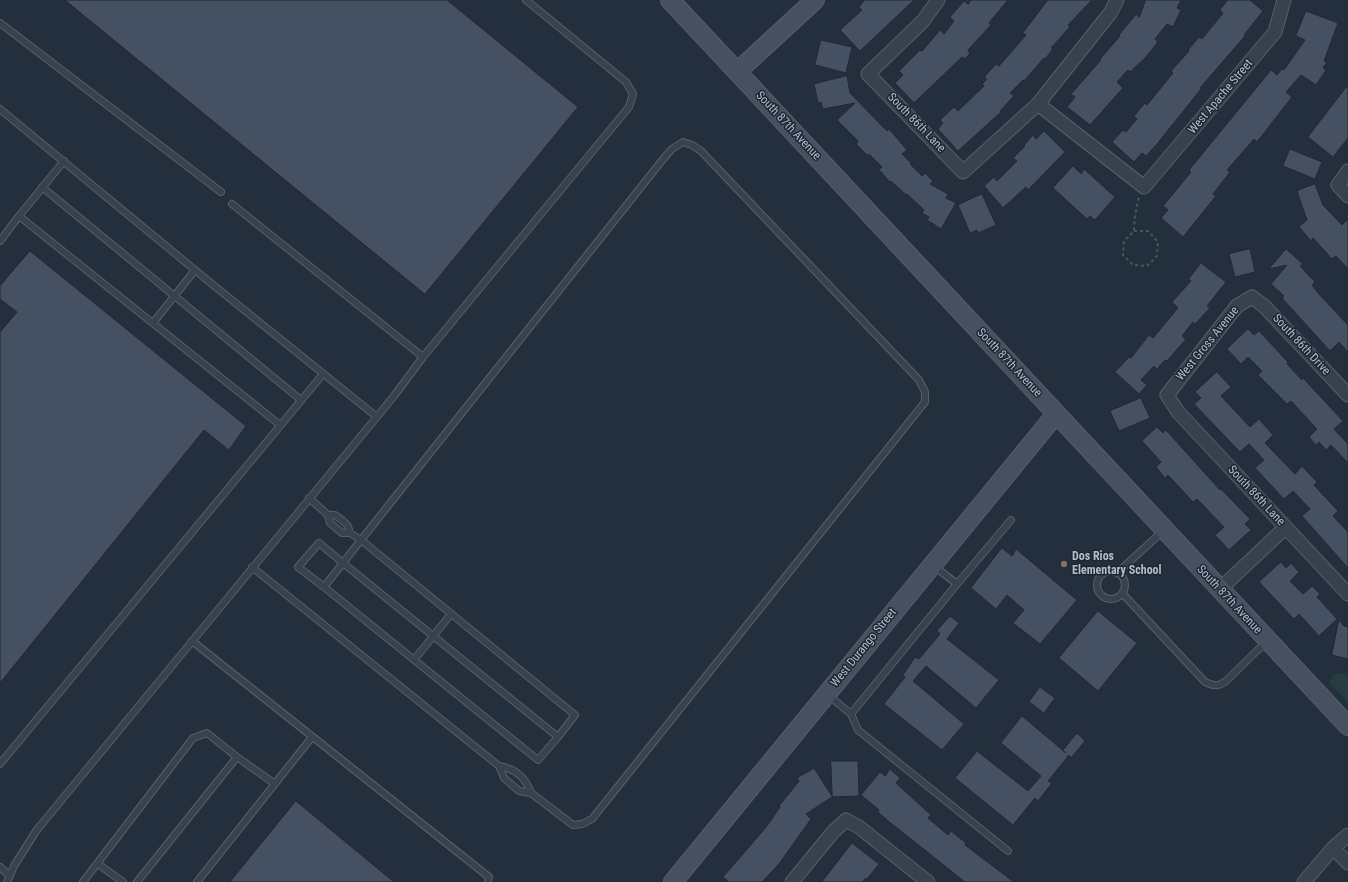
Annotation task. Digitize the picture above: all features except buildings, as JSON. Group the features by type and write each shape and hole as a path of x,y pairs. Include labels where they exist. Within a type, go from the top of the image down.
{"street":[{"name":"South 87th Avenue","path":"670,0 1219,590 1348,726"},
{"path":"737,72 815,0"},
{"name":"South 86th Lane","path":"938,0 923,20 868,74 963,172 1038,104"},
{"path":"1117,0 1111,12 1038,104 1144,186"},
{"name":"West Apache Street","path":"1144,186 1275,32 1284,0"},
{"path":"1348,171 1338,185 1348,196"},
{"name":"West Gross Avenue","path":"1167,395 1237,306 1252,297"},
{"name":"South 86th Drive","path":"1252,297 1264,306 1348,395"},
{"name":"South 86th Lane","path":"1167,395 1178,412 1348,594"},
{"name":"West Durango Street","path":"673,882 1056,414"},
{"path":"1219,590 1285,528"},
{"path":"792,882 833,832 846,820 859,827 928,882"},
{"path":"1304,882 1333,848 1348,835"},
{"path":"1333,848 1348,863"}],"lane":[{"path":"7,882 36,831 377,417 423,357 629,107 633,94 626,82 526,0"},
{"path":"0,23 221,192"},
{"path":"0,109 195,270 377,417"},
{"path":"252,567 499,766 504,778 520,790 531,793 573,825 582,824 592,819 917,413 925,402 925,392 919,380 701,151 692,145 683,142 672,149 664,158 324,587"},
{"path":"0,241 64,161"},
{"path":"42,187 301,400"},
{"path":"232,204 423,357"},
{"path":"19,216 280,426"},
{"path":"153,323 195,270"},
{"path":"0,764 323,374"},
{"path":"309,498 328,514 335,515 343,521 348,526 350,532 575,715 558,737 538,760 298,567 318,543 558,737"},
{"path":"328,514 330,523 342,533 350,532"},
{"path":"851,714 1011,520"},
{"path":"1117,573 1164,530"},
{"path":"932,564 957,584"},
{"path":"1112,571 1117,573 1123,580 1124,584 1122,593 1109,599 1102,595 1097,588 1098,580 1104,573 1112,571"},
{"path":"1122,593 1205,682 1213,686 1220,686 1267,641"},
{"path":"414,660 451,614"},
{"path":"192,641 489,877 488,882"},
{"path":"827,694 851,714 858,730 1008,851"},
{"path":"83,882 193,738 207,733 275,784"},
{"path":"197,882 312,737"},
{"path":"137,882 237,757"},
{"path":"499,766 511,768 528,783 531,793"},
{"path":"98,864 123,882"},
{"path":"0,867 10,876"}],"path":[{"path":"1134,231 1148,231 1158,242 1157,256 1147,266 1133,265 1123,255 1124,241 1134,231 1137,200 1144,186"}],"green space":[{"path":"1348,673 1348,703 1329,682 1334,674"}],"place":[{"name":"Dos Rios Elementary School","path":"1064,564"}]}
